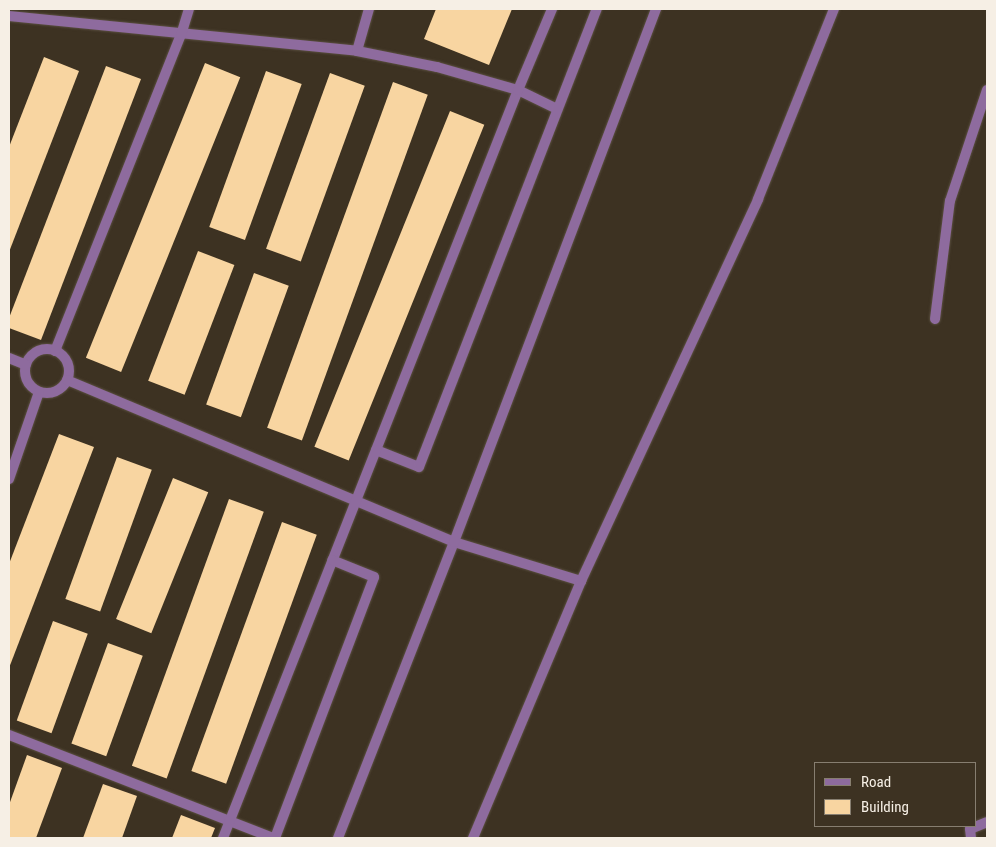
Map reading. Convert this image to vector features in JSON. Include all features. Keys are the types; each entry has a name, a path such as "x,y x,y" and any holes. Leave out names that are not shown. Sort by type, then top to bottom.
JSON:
{"street":[{"path":"55,351 181,35 189,9"},
{"path":"357,52 369,9"},
{"path":"223,838 518,90 552,9"},
{"path":"376,450 419,467 596,9"},
{"path":"338,838 454,542 656,9"},
{"path":"473,838 581,581 758,199 834,9"},
{"path":"9,16 357,52 437,66 518,90 557,109"},
{"path":"935,319 950,201 987,90"},
{"path":"44,350 55,351 64,357 68,363 67,380 60,390 53,393 39,392 28,382 26,365 37,352 44,350"},
{"path":"9,358 26,365"},
{"path":"67,380 454,542 581,581"},
{"path":"9,479 39,392"},
{"path":"9,735 274,838 374,577 332,560"},
{"path":"971,838 970,829 975,827"}],"building":[{"path":"436,9 512,9 489,65 424,39"},
{"path":"44,57 79,71 9,252 9,147"},
{"path":"205,63 240,77 121,372 86,358"},
{"path":"106,66 141,79 41,340 9,328 9,318"},
{"path":"266,71 302,84 245,240 209,227"},
{"path":"330,73 365,86 301,261 266,249"},
{"path":"393,82 428,95 302,440 267,428"},
{"path":"450,111 484,125 349,461 314,447"},
{"path":"198,251 234,265 185,395 148,381"},
{"path":"254,273 289,286 241,417 206,405"},
{"path":"59,434 94,447 9,668 9,564"},
{"path":"117,457 152,470 100,612 65,599"},
{"path":"173,478 208,492 151,633 116,619"},
{"path":"229,499 264,512 167,779 132,766"},
{"path":"282,522 317,535 226,784 191,771"},
{"path":"53,621 88,634 52,733 17,721"},
{"path":"108,643 143,656 106,756 71,744"},
{"path":"27,755 62,768 36,838 9,838 9,805"},
{"path":"103,784 137,796 122,838 83,838"},
{"path":"181,815 215,828 211,838 172,838"}]}
